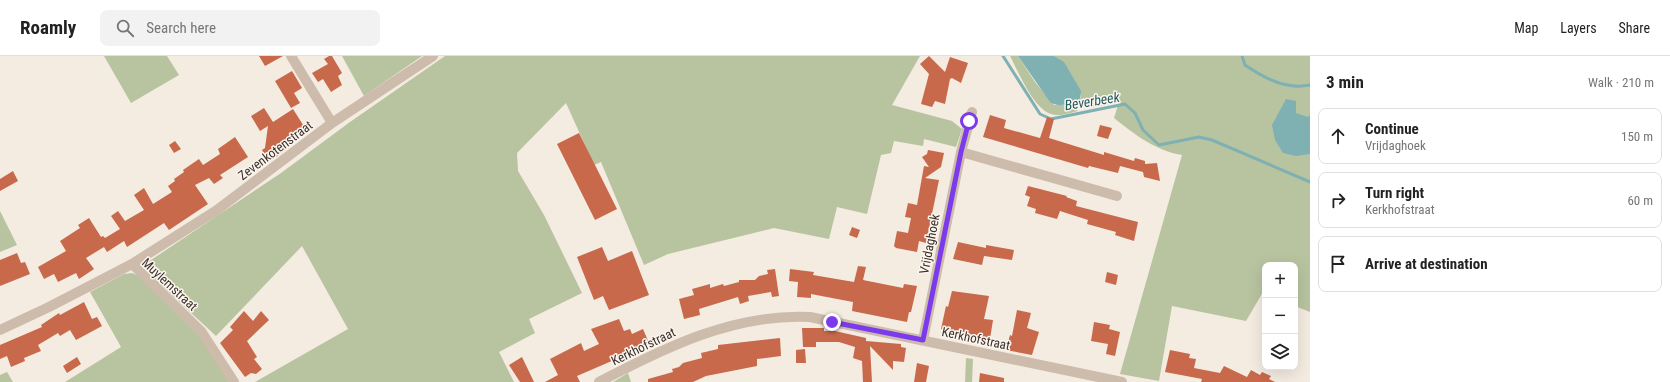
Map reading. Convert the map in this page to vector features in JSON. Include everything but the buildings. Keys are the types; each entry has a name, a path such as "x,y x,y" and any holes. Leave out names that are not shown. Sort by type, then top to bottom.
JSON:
{"street":[{"path":"291,56 332,123"},
{"name":"Zevenkotenstraat","path":"132,264 217,210 332,123 433,56"},
{"name":"Vrijdaghoek","path":"923,340 961,152 972,112"},
{"path":"961,152 1117,196"},
{"name":"Muylemstraat","path":"0,330 49,307 132,264 201,331 234,382"},
{"name":"Kerkhofstraat","path":"599,382 656,352 684,340 759,319 787,316 810,317 1122,382"}],"green space":[{"path":"104,56 167,56 179,75 131,103"},
{"path":"342,56 422,56 364,96"},
{"path":"445,56 920,56 892,105 952,121 962,129 956,147 924,139 923,146 894,141 891,153 881,155 867,214 837,207 829,239 774,228 668,254 644,265 601,162 594,165 566,103 517,153 518,171 544,215 582,293 529,319 535,333 499,352 514,382 255,382 348,329 302,246 216,336 149,274 145,264 281,173 350,122"},
{"path":"1010,56 1018,56 1035,82 1054,105 1071,104 1078,111 1057,115 1051,114 1044,110 1032,97"},
{"path":"1054,56 1310,56 1310,312 1298,307 1298,262 1262,262 1262,294 1246,321 1172,306 1159,381 1120,374 1182,155 1154,146 1137,136 1114,118 1119,102 1088,108 1080,100 1081,96"},
{"path":"0,211 17,245 0,252"},
{"path":"132,273 139,276 200,336 230,382 65,382 121,347 90,292 124,274"},
{"path":"966,358 973,359 972,382 965,382"},
{"path":"7,372 13,382 0,382 0,375"},
{"path":"628,373 631,382 613,382"}],"water":[{"path":"1018,56 1054,56 1064,62 1081,91 1080,100 1061,105 1050,102"},
{"path":"1286,99 1296,101 1296,113 1308,117 1310,115 1310,154 1296,156 1283,153 1275,140 1272,125"}],"waterway":[{"name":"Beverbeek","path":"1003,56 1040,114 1051,119 1125,104 1135,113 1143,130 1159,145 1199,137 1212,140 1310,182"},
{"path":"1242,56 1245,65 1276,82 1292,86 1310,85"}],"route":[{"path":"832,322 923,340 961,152 969,121"}]}
